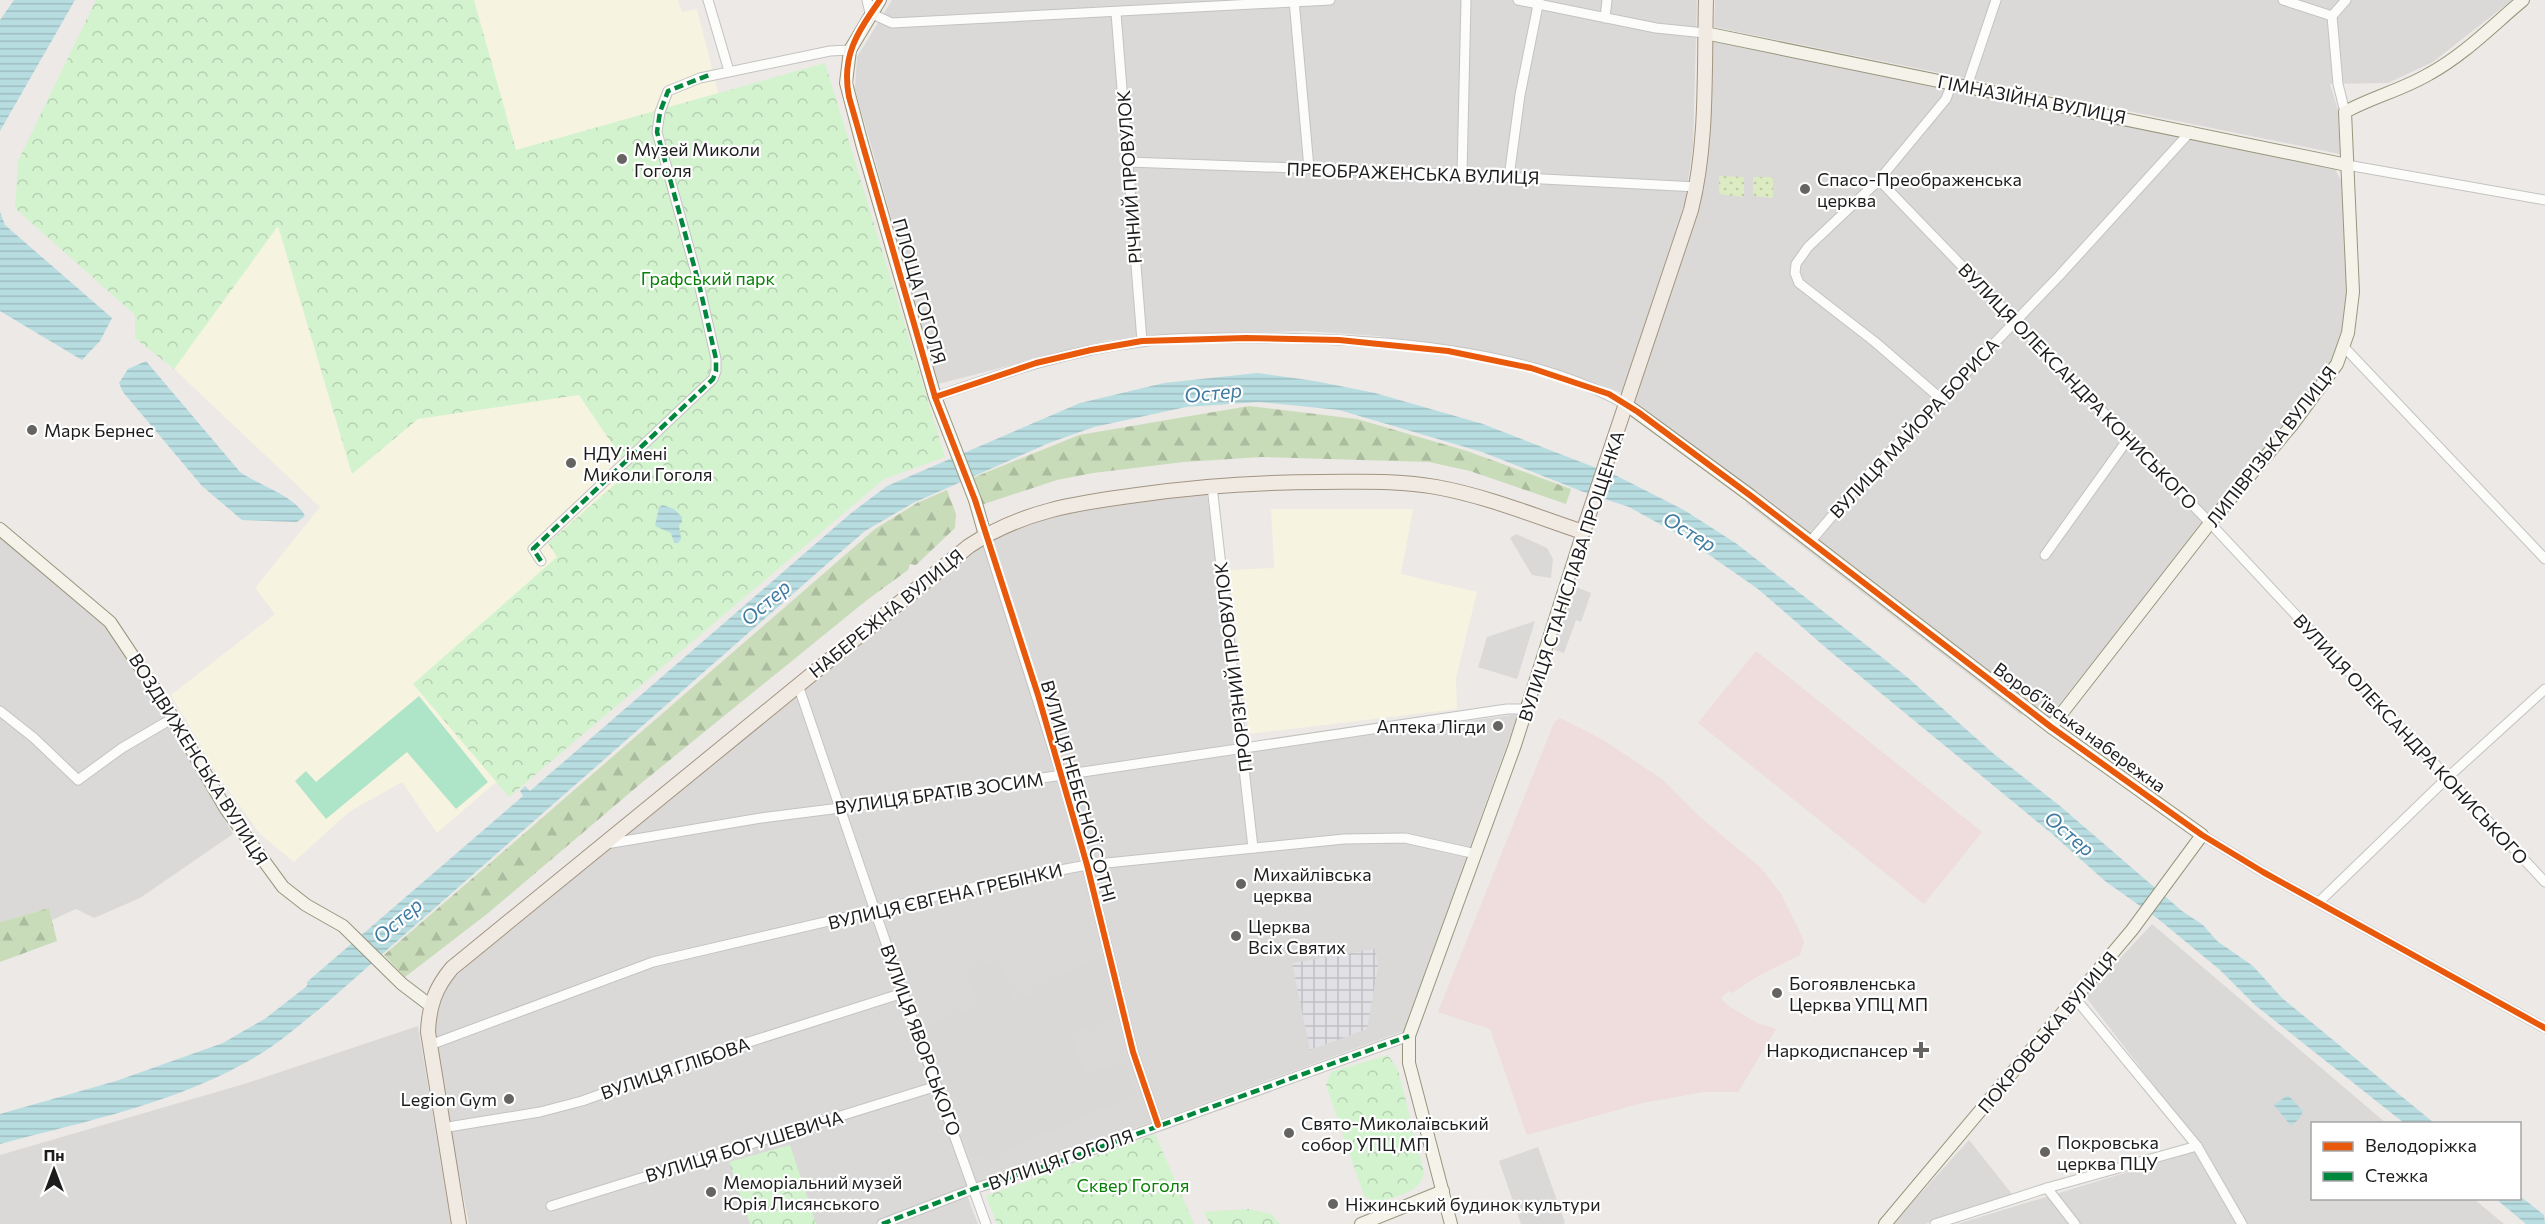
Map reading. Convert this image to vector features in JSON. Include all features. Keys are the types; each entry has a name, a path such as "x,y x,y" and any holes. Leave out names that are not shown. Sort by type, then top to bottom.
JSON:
{"main road":[{"name":"ВУЛИЦЯ СТАНІСЛАВА ПРОЩЕНКА","path":"1583,532 1627,405 1697,187 1702,129 1706,0"},
{"name":"НАБЕРЕЖНА ВУЛИЦЯ","path":"459,1224 429,1039 431,1005 437,988 452,968 798,685 986,535 1026,517 1062,507 1212,486 1274,482 1413,484 1464,494 1583,532"}],"street":[{"path":"708,0 729,71"},
{"path":"867,0 870,13"},
{"path":"541,561 533,549 713,379 716,371 716,359 699,284 657,132 660,112 668,91 709,75 830,51 850,50 870,13 880,0"},
{"path":"1164,10 1166,0"},
{"path":"870,13 892,23 1330,0"},
{"path":"1462,174 1466,0"},
{"name":"ГІМНАЗІЙНА ВУЛИЦЯ","path":"1518,0 1539,2 1656,28 1705,33 2191,131 2347,165 2545,200"},
{"path":"1605,18 1607,0"},
{"path":"1967,86 1996,0"},
{"path":"2283,0 2332,16"},
{"path":"2346,0 2332,16 2338,84 2345,112 2369,98 2409,85 2430,74 2453,59 2523,0"},
{"path":"1294,1 1309,168"},
{"path":"1509,177 1520,95 1539,2"},
{"name":"РІЧНИЙ ПРОВУЛОК","path":"1116,13 1142,341"},
{"name":"ПЛОЩА ГОГОЛЯ","path":"850,50 846,82 849,97 935,397 950,432 986,535"},
{"path":"1940,398 1875,342 1799,283 1795,273 1796,264 1808,247 1879,180 1946,99 1952,83"},
{"name":"ЛИПІВРІЗЬКА ВУЛИЦЯ","path":"2051,727 2210,523 2298,417 2337,364 2344,347 2353,292 2345,112"},
{"name":"ВУЛИЦЯ МАЙОРА БОРИСА","path":"1810,542 1860,483 2016,320 2191,131"},
{"name":"ПРЕОБРАЖЕНСЬКА ВУЛИЦЯ","path":"1128,162 1462,174 1697,187"},
{"name":"ВУЛИЦЯ ОЛЕКСАНДРА КОНИСЬКОГО","path":"1879,180 2210,523 2545,882"},
{"path":"935,397 1036,363 1142,341 1307,338 1448,351 1531,368 1609,394 1627,405"},
{"path":"2344,347 2545,558"},
{"name":"Воробʼївська набережна","path":"1627,405 2051,727 2202,835 2263,872 2545,1028"},
{"path":"2045,555 2128,439"},
{"name":"ПРОРІЗНИЙ ПРОВУЛОК","path":"1212,486 1253,848"},
{"name":"ВОЗДВИЖЕНСЬКА ВУЛИЦЯ","path":"0,529 110,622 173,718 226,809 283,887 343,926 402,984 431,1005"},
{"name":"ВУЛИЦЯ СТАНІСЛАВА ПРОЩЕНКА","path":"1451,1224 1409,1063 1410,1036 1527,709 1583,532"},
{"name":"ВУЛИЦЯ НЕБЕСНОЇ СОТНІ","path":"986,535 1061,774 1087,865 1133,1052 1158,1125"},
{"name":"ВУЛИЦЯ ЯВОРСЬКОГО","path":"798,685 903,993 986,1224"},
{"path":"2319,902 2446,778 2545,689"},
{"name":"ВУЛИЦЯ БРАТІВ ЗОСИМ","path":"601,845 761,818 1506,709 1527,709"},
{"path":"0,711 34,738 78,780 122,748 173,718"},
{"name":"ПОКРОВСЬКА ВУЛИЦЯ","path":"1885,1224 2132,930 2202,835"},
{"name":"ВУЛИЦЯ ЄВГЕНА ГРЕБІНКИ","path":"429,1039 653,962 992,883 1087,865 1344,838 1405,838 1476,854"},
{"name":"ВУЛИЦЯ ГЛІБОВА","path":"442,1128 540,1112 582,1101 727,1049 903,993"},
{"path":"2075,998 2197,1146 2242,1224"},
{"name":"ВУЛИЦЯ ГОГОЛЯ","path":"882,1224 973,1189 1070,1158 1410,1036"},
{"name":"ВУЛИЦЯ БОГУШЕВИЧА","path":"551,1206 937,1086"},
{"path":"1935,1224 2047,1188 2197,1146"},
{"path":"2047,1188 2075,1224"},
{"path":"1361,1224 1443,1191"},
{"path":"1968,1214 1974,1224"}],"shaded area":[{"name":"НДУ імені Миколи Гоголя","path":"433,0 678,0 682,12 697,9 718,92 767,261 501,778 437,833 402,782 349,812 294,862 260,834 219,777 171,695 275,614 255,588 320,507 134,331 180,185"},
{"path":"892,0 1697,0 1693,147 1685,202 1622,393 1509,356 1377,336 1305,331 1109,340 938,384 855,89 857,57"},
{"path":"1715,0 2512,0 2433,62 2388,83 2330,84 2338,110 2340,154 1714,27"},
{"path":"1713,41 2334,167 2343,184 2348,295 2343,336 2329,367 2049,717 1633,400 1710,124"},
{"path":"1723,56 1733,57 1732,97 1722,97"},
{"path":"1709,193 1724,205 1774,217 1780,225 1768,257 1759,272 1696,248"},
{"path":"1207,492 1239,753 1518,714 1404,1031 965,1190 978,1224 469,1224 435,1054 436,1016 446,986 472,961 967,553 1019,524 1078,506"},
{"path":"1751,496 2027,708 2021,715 1746,503"},
{"path":"1271,509 1413,509 1401,574 1477,592 1456,678 1457,709 1249,734 1229,570 1274,568"},
{"path":"1516,534 1547,548 1553,559 1551,578 1532,575 1510,538"},
{"path":"0,537 106,624 146,686 233,834 140,898 94,918 76,909 52,920 49,908 0,922"},
{"path":"1576,587 1591,593 1581,622 1576,620 1564,653 1553,649"},
{"path":"1535,621 1517,679 1478,667 1487,637"},
{"path":"1756,651 1982,832 1924,904 1698,723"},
{"path":"1560,718 1603,740 1663,780 1701,818 1761,868 1781,894 1804,941 1800,955 1758,976 1732,993 1728,991 1721,998 1730,1007 1757,1023 1776,1029 1738,1092 1703,1092 1642,1103 1527,1135 1490,1029 1438,1012 1554,723"},
{"path":"2152,924 2385,1122 2311,1122 2311,1200 2475,1200 2504,1224 1957,1224 2203,1149 2085,996"},
{"path":"1375,949 1378,967 1367,1029 1310,1050 1292,963"},
{"path":"1102,956 1119,1017 1070,1033 1087,1074 1124,1061 1137,1094 989,1157 987,1152 972,1157 924,1028 979,1004 966,972 998,959 1015,1001"},
{"path":"469,972 493,1013 444,1030 445,1006 450,993"},
{"path":"418,1026 451,1224 0,1224 0,1155 244,1084"},
{"path":"1969,1140 2012,1194 1925,1224 1893,1224"},
{"path":"1538,1147 1565,1223 1563,1224 1521,1224 1499,1161"}],"green space":[{"name":"Графський парк","path":"96,0 474,0 516,150 825,63 945,457 884,479 509,797 413,684 557,557 548,543 628,473 621,457 579,395 418,419 352,474 278,226 174,369 135,338 135,315 15,208 18,161"},
{"path":"1719,176 1744,177 1744,197 1719,194"},
{"path":"1753,177 1773,177 1773,198 1753,196"},
{"path":"1249,406 1357,419 1467,451 1571,489 1566,504 1470,471 1429,462 1262,457 1184,462 1093,473 1057,480 978,506 970,479 1079,435"},
{"path":"947,490 956,514 955,528 916,565 910,564 908,570 867,600 639,785 487,914 405,977 384,955 875,529 917,503"},
{"path":"419,696 488,782 456,809 407,752 326,819 295,781 306,771 316,782"},
{"path":"49,908 57,941 0,962 0,922"},
{"path":"1388,1055 1398,1070 1424,1172 1418,1185 1406,1193 1376,1203 1364,1196 1326,1085 1331,1072"},
{"name":"Сквер Гоголя","path":"1155,1134 1194,1224 997,1224 986,1196"},
{"path":"790,1145 816,1224 750,1224 729,1162"},
{"path":"1249,1209 1271,1214 1280,1224 1210,1224 1204,1212"}],"water":[{"path":"14,0 75,0 0,131 0,20"},
{"path":"0,212 5,225 112,318 100,341 82,360 0,311"},
{"path":"146,361 240,472 285,497 305,516 297,522 242,520 202,486 123,392 119,383 128,369"},
{"name":"Остер","path":"1257,373 1315,381 1375,393 1483,424 1617,476 1684,510 1737,544 1907,677 1994,754 2060,806 2182,911 2203,925 2217,941 2253,966 2282,998 2433,1122 2403,1122 2255,1005 2220,970 2157,918 2105,881 2051,833 1832,653 1758,589 1685,538 1629,507 1581,491 1482,452 1339,410 1259,402 1186,407 1094,427 1049,443 913,503 865,531 322,1007 270,1048 222,1075 161,1100 0,1144 0,1114 116,1081 223,1043 266,1018 307,986 307,982 523,796 520,791 525,786 530,791 850,514 887,486 1080,403 1164,383"},
{"path":"663,505 674,509 682,517 679,525 681,539 678,543 674,543 671,533 655,526 659,507"},
{"path":"2288,1095 2303,1111 2300,1118 2291,1126 2274,1105"},
{"path":"2521,1197 2544,1215 2545,1224 2526,1224 2497,1200 2521,1200"}],"marked path":[{"path":"541,561 533,549 713,379 716,371 716,359 699,284 657,132 660,112 668,91 709,75"},
{"path":"882,1224 973,1189 1070,1158 1409,1036"}],"cycle path":[{"path":"880,0 858,34 849,57 847,69 849,97 935,397 975,500 1038,695 1087,865 1133,1052 1158,1125"},
{"path":"935,397 1036,363 1091,350 1142,341 1246,338 1339,340 1448,351 1531,368 1609,394 1638,412 1751,496 2051,727 2202,835 2263,872 2545,1028"}],"place":[{"name":"Музей Миколи Гоголя","path":"622,159"},
{"name":"Спасо-Преображенська церква","path":"1805,189"},
{"name":"Марк Бернес","path":"32,430"},
{"name":"НДУ імені Миколи Гоголя","path":"571,463"},
{"name":"Аптека Лігди","path":"1498,726"},
{"name":"Михайлівська церква","path":"1241,884"},
{"name":"Церква Всіх Святих","path":"1236,936"},
{"name":"Богоявленська Церква УПЦ МП","path":"1777,993"},
{"name":"Наркодиспансер","path":"1921,1050"},
{"name":"Legion Gym","path":"509,1099"},
{"name":"Свято-Миколаївський собор УПЦ МП","path":"1289,1133"},
{"name":"Покровська церква ПЦУ","path":"2045,1152"},
{"name":"Меморіальний музей Юрія Лисянського","path":"711,1192"},
{"name":"Ніжинський будинок культури","path":"1333,1204"}]}
